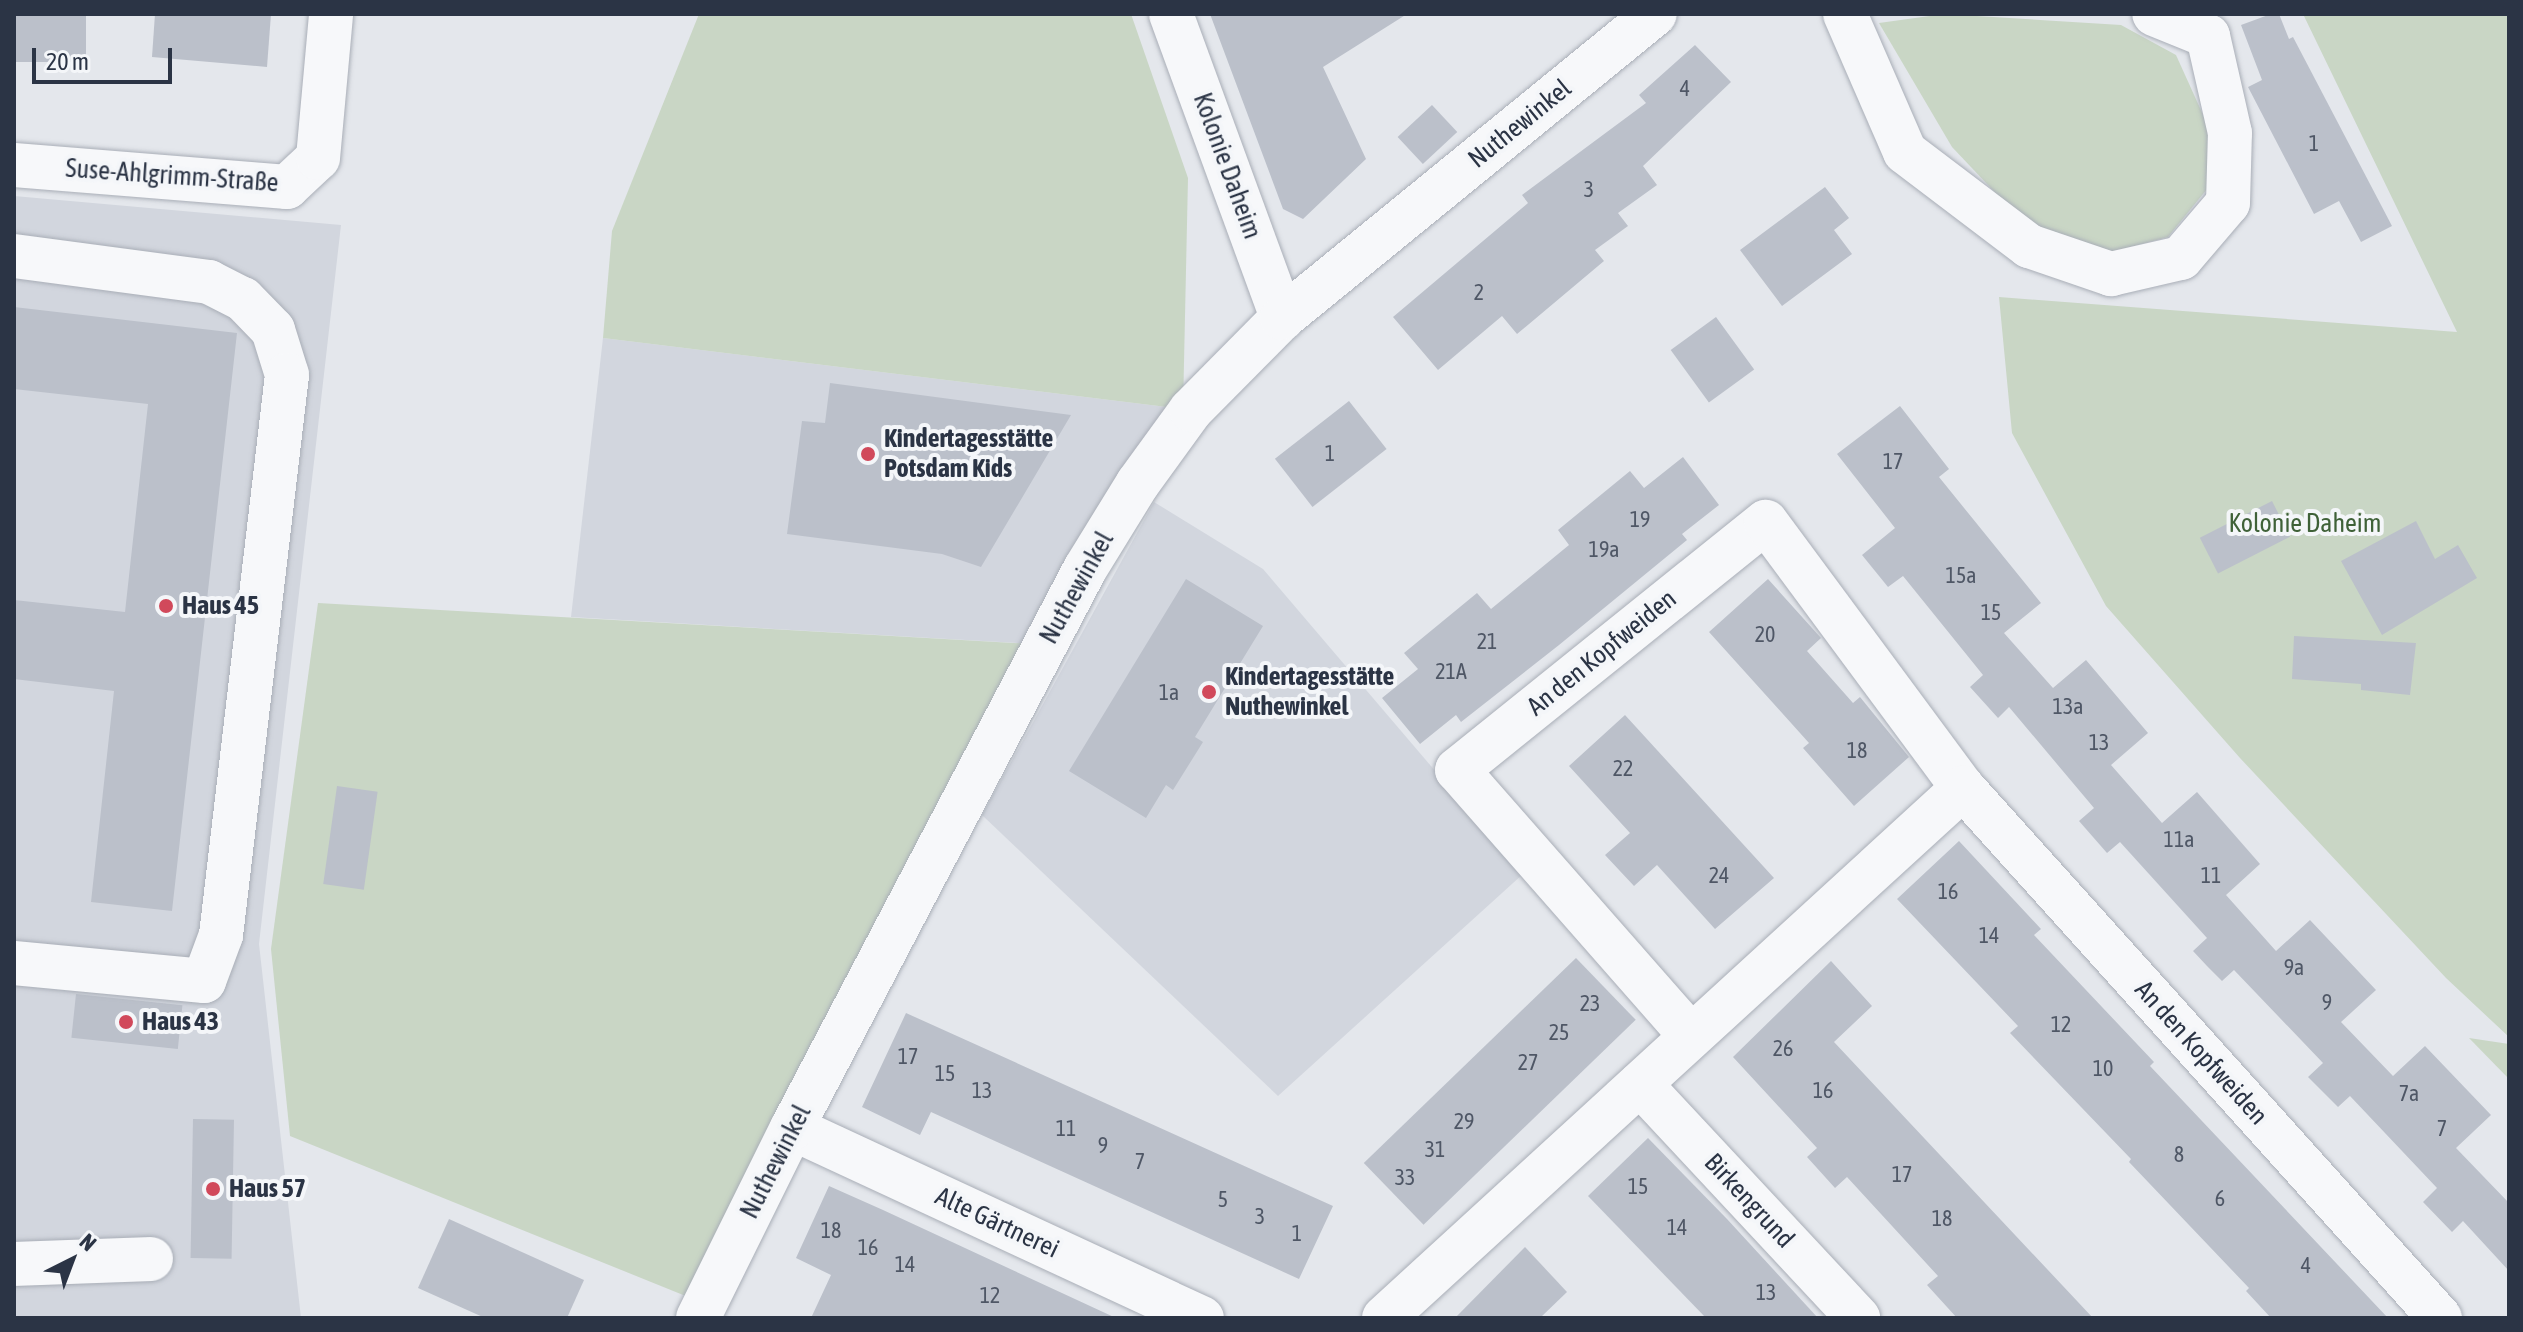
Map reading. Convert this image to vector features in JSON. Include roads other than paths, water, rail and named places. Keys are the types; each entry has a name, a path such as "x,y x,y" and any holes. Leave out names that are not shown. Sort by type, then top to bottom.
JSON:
{"street":[{"name":"Suse-Ahlgrimm-Straße","path":"14,165 287,187 318,158 331,14"},
{"name":"Kolonie Daheim","path":"1171,14 1282,318"},
{"name":"Nuthewinkel","path":"698,1318 792,1128 1085,569 1138,483 1191,410 1282,318 1655,14"},
{"path":"1845,14 1905,152 2029,246 2111,274 2181,258 2228,203 2230,133 2208,36 2154,14"},
{"path":"14,256 209,282 243,299 273,330 287,375 221,935 204,981 14,963"},
{"name":"An den Kopfweiden","path":"1691,1036 1457,770 1766,522 1963,788 2440,1318"},
{"path":"1384,1318 1963,788"},
{"name":"Birkengrund","path":"1640,1084 1858,1318"},
{"name":"Alte Gärtnerei","path":"792,1128 1202,1318"},
{"path":"14,1264 151,1259"}],"place":[{"name":"Kindertagesstätte Potsdam Kids","path":"868,454"},
{"name":"Haus 45","path":"166,606"},
{"name":"Kindertagesstätte Nuthewinkel","path":"1209,692"},
{"name":"Haus 43","path":"126,1022"},
{"name":"Haus 57","path":"213,1189"}]}
